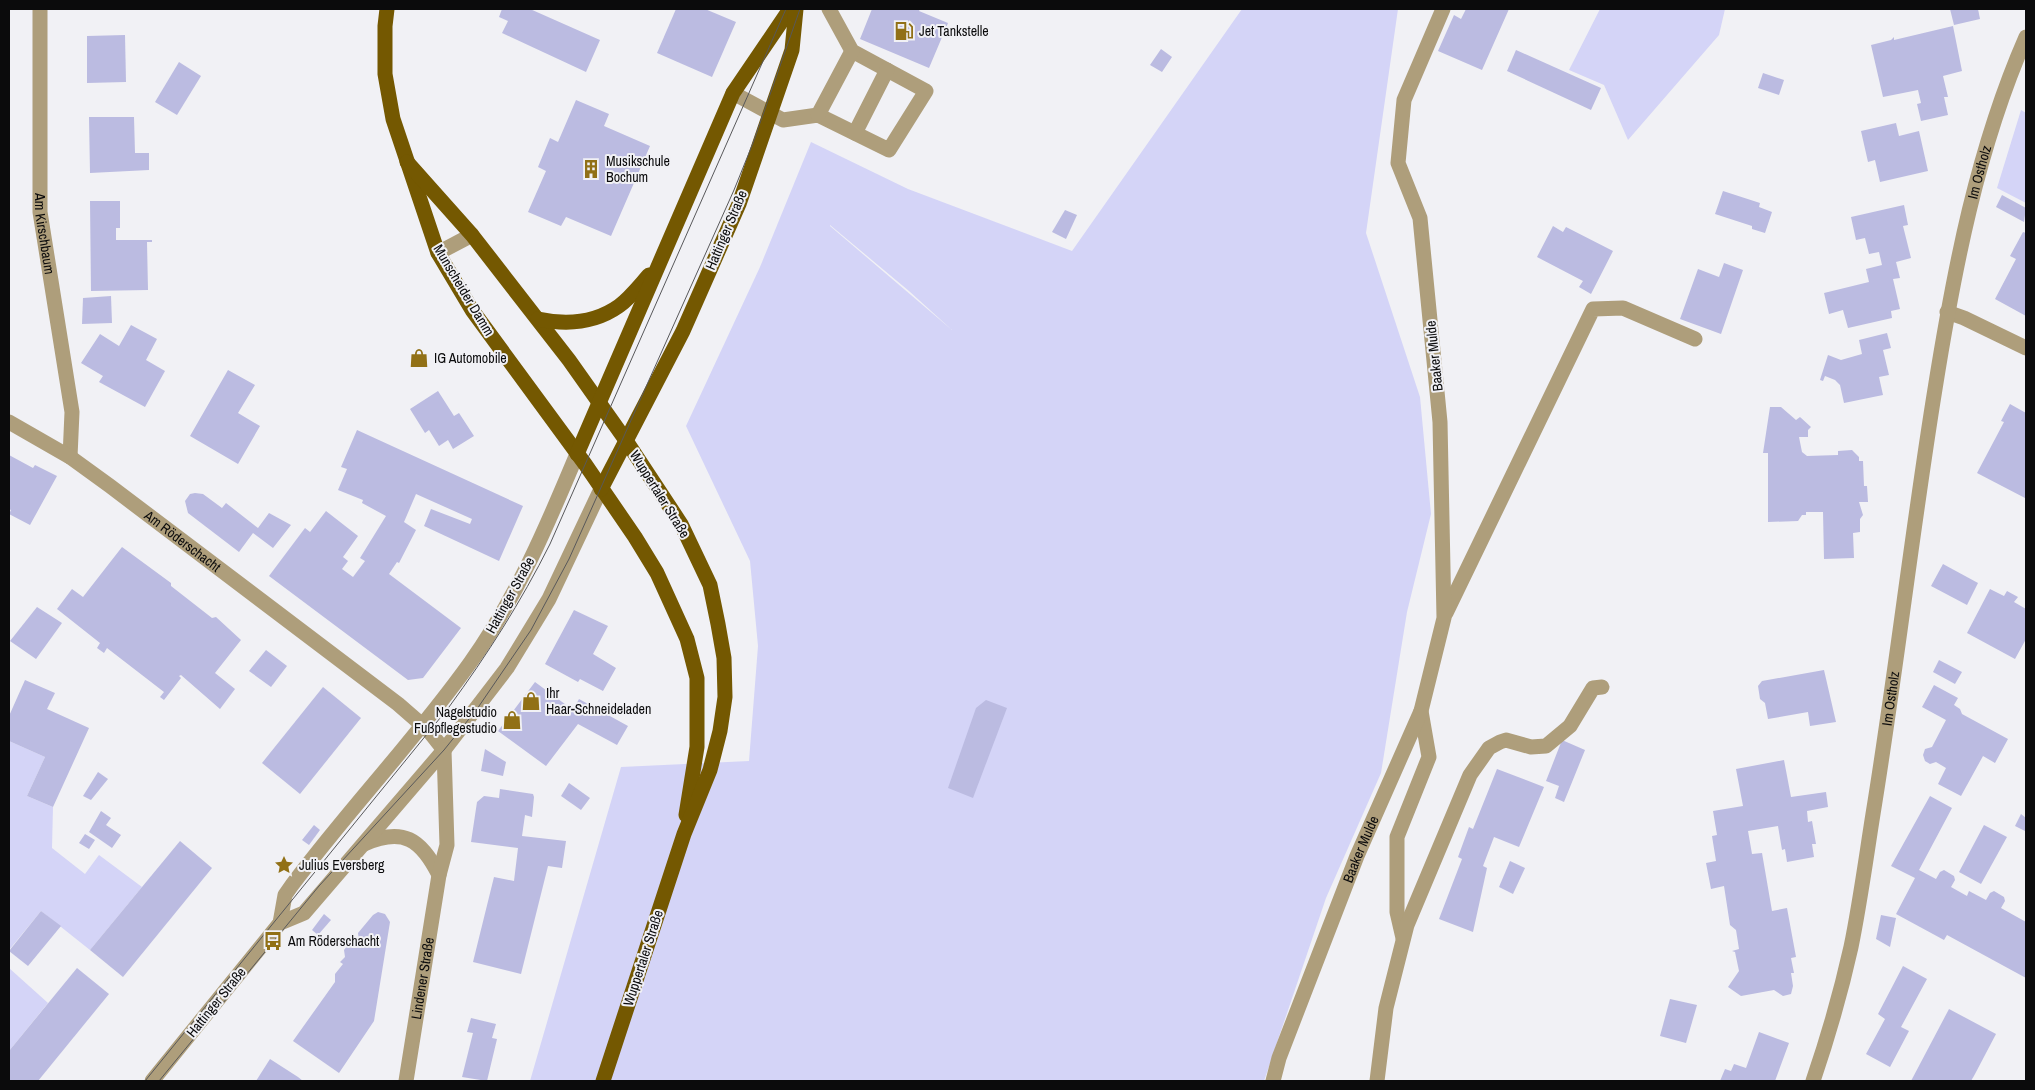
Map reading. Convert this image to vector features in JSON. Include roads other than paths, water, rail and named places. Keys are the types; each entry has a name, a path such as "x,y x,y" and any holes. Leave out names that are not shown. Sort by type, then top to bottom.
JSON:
{"main road":[{"name":"Munscheider Damm","path":"387,9 384,26 385,74 393,119 438,253 477,317 577,454"},
{"name":"Hattinger Straße","path":"577,454 733,93 790,9"},
{"name":"Hattinger Straße","path":"601,489 683,331 739,204 792,50 796,9"},
{"name":"Munscheider Damm","path":"408,162 472,236 538,319 598,403"},
{"name":"Hattinger Straße","path":"538,319 552,322 590,321 620,306 657,266"},
{"path":"598,403 627,442"},
{"name":"Wuppertaler Straße","path":"603,1081 684,834 710,770 720,731 725,697 724,658 710,585 681,524 627,442"},
{"path":"577,454 601,489"},
{"name":"Wuppertaler Straße","path":"601,489 635,537 657,574 687,639 697,678 697,747 691,770 684,834"}],"street":[{"name":"Am Kirschbaum","path":"40,9 40,212 72,412 70,457"},
{"path":"733,93 783,120 818,115 889,150 926,92 852,50 829,9"},
{"name":"Baaker Mulde","path":"1443,9 1404,100 1398,163 1420,218 1440,422 1444,618"},
{"name":"Im Ostholz","path":"1813,1081 1826,1042 1851,947 1886,736 1918,495 1947,312 1967,217 1991,131 2011,72 2026,37"},
{"path":"818,115 852,50"},
{"path":"855,133 887,70"},
{"path":"438,253 472,236"},
{"name":"Baaker Mulde","path":"1273,1081 1279,1058 1357,856 1421,711 1444,618 1592,309 1623,308 1694,339"},
{"path":"1947,312 1964,318 2026,348"},
{"name":"Am Röderschacht","path":"9,422 70,457 374,686 422,725"},
{"name":"Hattinger Straße","path":"280,923 285,895 288,890 471,662 510,600 542,537 577,454"},
{"name":"Hattinger Straße","path":"152,1081 280,923 304,913 478,709 531,630 564,569 601,489"},
{"path":"1377,1081 1386,1008 1393,974 1404,942 1407,925 1470,775 1489,748 1506,740 1531,747 1546,746 1570,726 1593,688 1602,687"},
{"path":"1404,942 1397,912 1397,836 1429,757 1421,711"},
{"path":"422,725 444,750"},
{"name":"Lindener Straße","path":"406,1081 439,875 447,845 444,750"},
{"path":"362,845 381,837 403,836 418,845 429,855 439,875"}],"tram line":[{"path":"145,1081 449,707 477,668 515,607 550,544 786,9"},
{"path":"159,1081 319,886 444,750 477,709 531,630 569,559 734,190 753,143 800,9"}],"place":[{"name":"Jet Tankstelle","path":"904,31"},
{"name":"Musikschule Bochum","path":"591,169"},
{"name":"IG Automobile","path":"419,358"},
{"name":"Ihr Haar-Schneideladen","path":"531,701"},
{"name":"Nagelstudio Fußpflegestudio","path":"512,720"},
{"name":"Julius Eversberg","path":"284,865"},
{"name":"Am Röderschacht","path":"273,941"}]}
